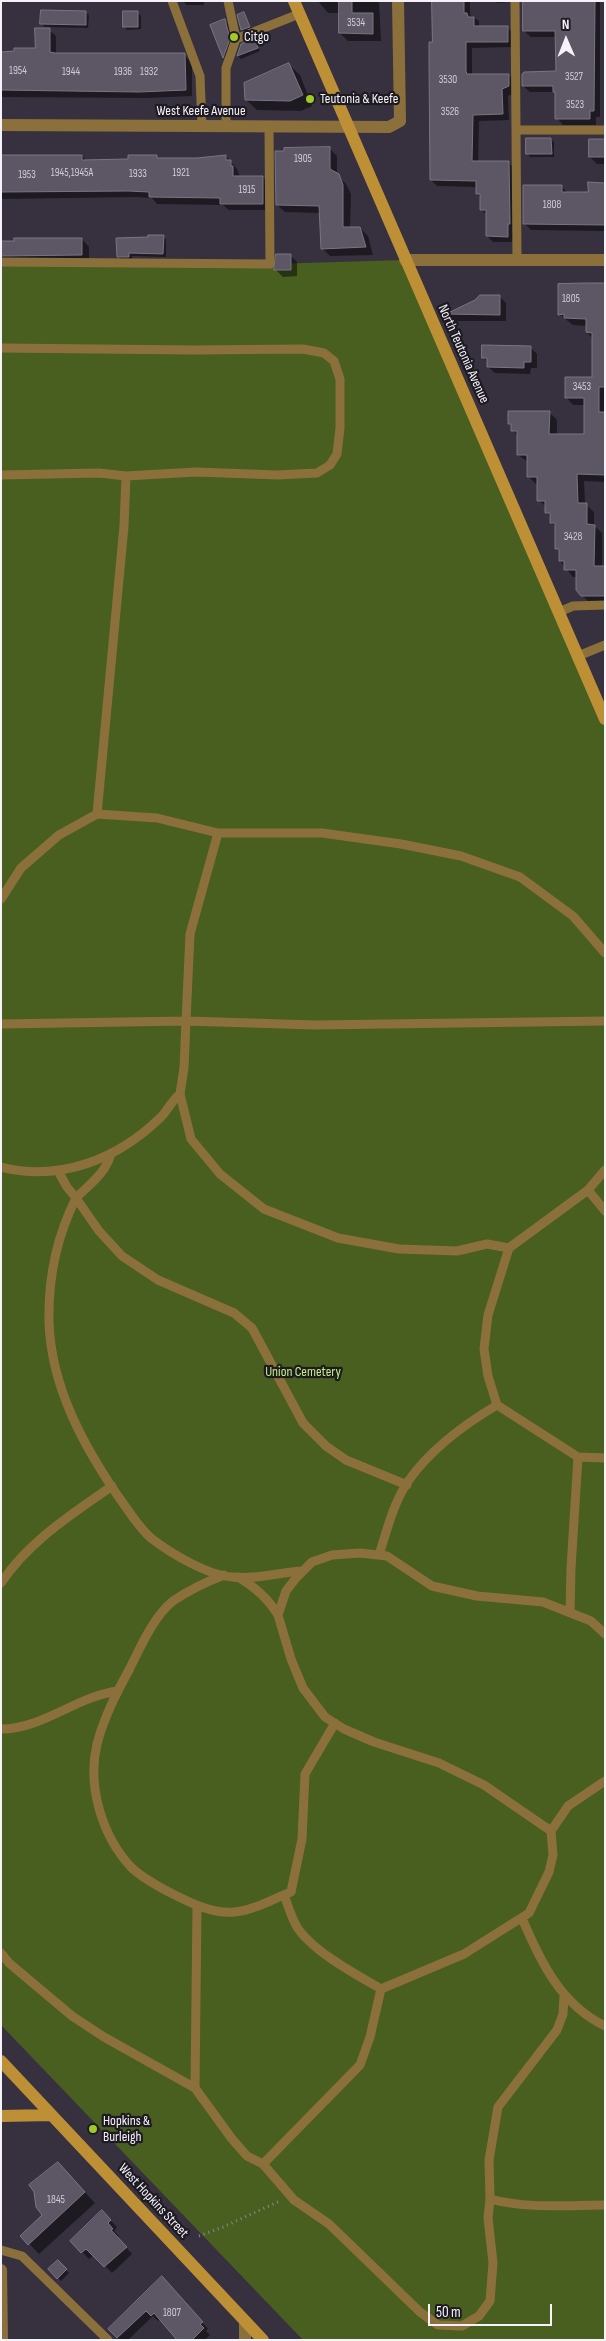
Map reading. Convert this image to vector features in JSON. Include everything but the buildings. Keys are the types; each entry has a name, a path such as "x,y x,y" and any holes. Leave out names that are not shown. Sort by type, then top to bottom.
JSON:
{"main road":[{"name":"North Teutonia Avenue","path":"294,1 605,719"},
{"name":"West Hopkins Street","path":"1,2062 263,2340"},
{"path":"1,2116 51,2115"}],"street":[{"name":"West Keefe Avenue","path":"1,125 389,127 400,121 398,1"},
{"path":"405,260 605,260"},
{"path":"1,2270 2,2340"},
{"path":"244,2340 245,2321"}],"lane":[{"path":"172,1 200,76 202,126"},
{"path":"226,126 226,68 236,39 228,1"},
{"path":"515,1 517,260"},
{"path":"236,39 300,14"},
{"path":"1,262 270,264 269,126"},
{"path":"516,130 605,130"},
{"path":"1,348 303,349 324,353 334,361 340,379 338,454 330,465 317,473 278,475 196,472 126,476 99,473 1,475"},
{"path":"97,814 124,526 126,476"},
{"path":"559,612 573,606 605,605"},
{"path":"578,656 605,645"},
{"path":"1,899 21,868 58,835 97,814 157,818 218,833 322,833 401,844 462,856 520,877 573,916 605,953"},
{"path":"218,833 190,934 184,1068 180,1094 191,1139 220,1174 264,1209 338,1238 399,1249 457,1251 487,1244 508,1248"},
{"path":"1,1024 186,1021 314,1024 605,1022"},
{"path":"1,1167 19,1172 64,1171 110,1153 133,1142 162,1116 174,1098 180,1094"},
{"path":"110,1153 108,1163 76,1198 63,1224 51,1272 49,1323 56,1374 65,1402 101,1471 149,1537 204,1569 224,1575 238,1577 303,1571"},
{"path":"605,1170 588,1190 508,1248 488,1315 484,1349 488,1376 497,1405 578,1457 605,1458"},
{"path":"58,1171 67,1187 99,1231 122,1256 158,1280 234,1313 252,1328 303,1423 326,1446 346,1460 406,1485"},
{"path":"588,1190 605,1211"},
{"path":"379,1555 395,1508 406,1485 434,1452 471,1420 497,1405"},
{"path":"570,1613 571,1560 578,1457"},
{"path":"1,1583 9,1571 40,1538 112,1486"},
{"path":"278,1615 286,1592 312,1562 332,1555 360,1553 379,1555 394,1560 432,1586 477,1596 543,1602 591,1621 605,1634"},
{"path":"224,1575 198,1586 172,1602 154,1624 118,1691 97,1745 94,1775 101,1815 116,1848 132,1868 151,1883 197,1907 233,1912 291,1892 302,1838 305,1774 335,1723"},
{"path":"238,1577 253,1586 270,1601 278,1615 291,1659 303,1688 325,1718 374,1742 439,1763 484,1785 551,1831"},
{"path":"1,1729 18,1729 102,1693 118,1691"},
{"path":"381,1989 464,1954 529,1914 549,1872 553,1855 551,1831 568,1806 605,1781"},
{"path":"284,1895 298,1928 318,1949 346,1970 381,1989"},
{"path":"195,2088 197,1907"},
{"path":"522,1918 536,1951 564,1996 586,2017 605,2026"},
{"path":"1,1953 10,1963 72,2016 104,2037 195,2088 232,2139 247,2156 263,2164 294,2200 329,2224 420,2312 438,2325 462,2326 479,2316 490,2301 493,2263 488,2218 490,2199 489,2160 498,2107 557,2030 563,2014 564,1996"},
{"path":"263,2164 360,2065 370,2037 381,1989"},
{"path":"490,2199 507,2203 538,2205 605,2206"},
{"path":"1,2250 22,2256 108,2340"}],"path":[{"path":"198,2236 278,2204"}],"green space":[{"name":"Union Cemetery","path":"405,260 605,719 605,2340 303,2340 1,2025 1,262 270,264"}],"place":[{"name":"Citgo","path":"234,37"},
{"name":"Teutonia & Keefe","path":"310,99"},
{"name":"Hopkins & Burleigh","path":"93,2129"}]}
